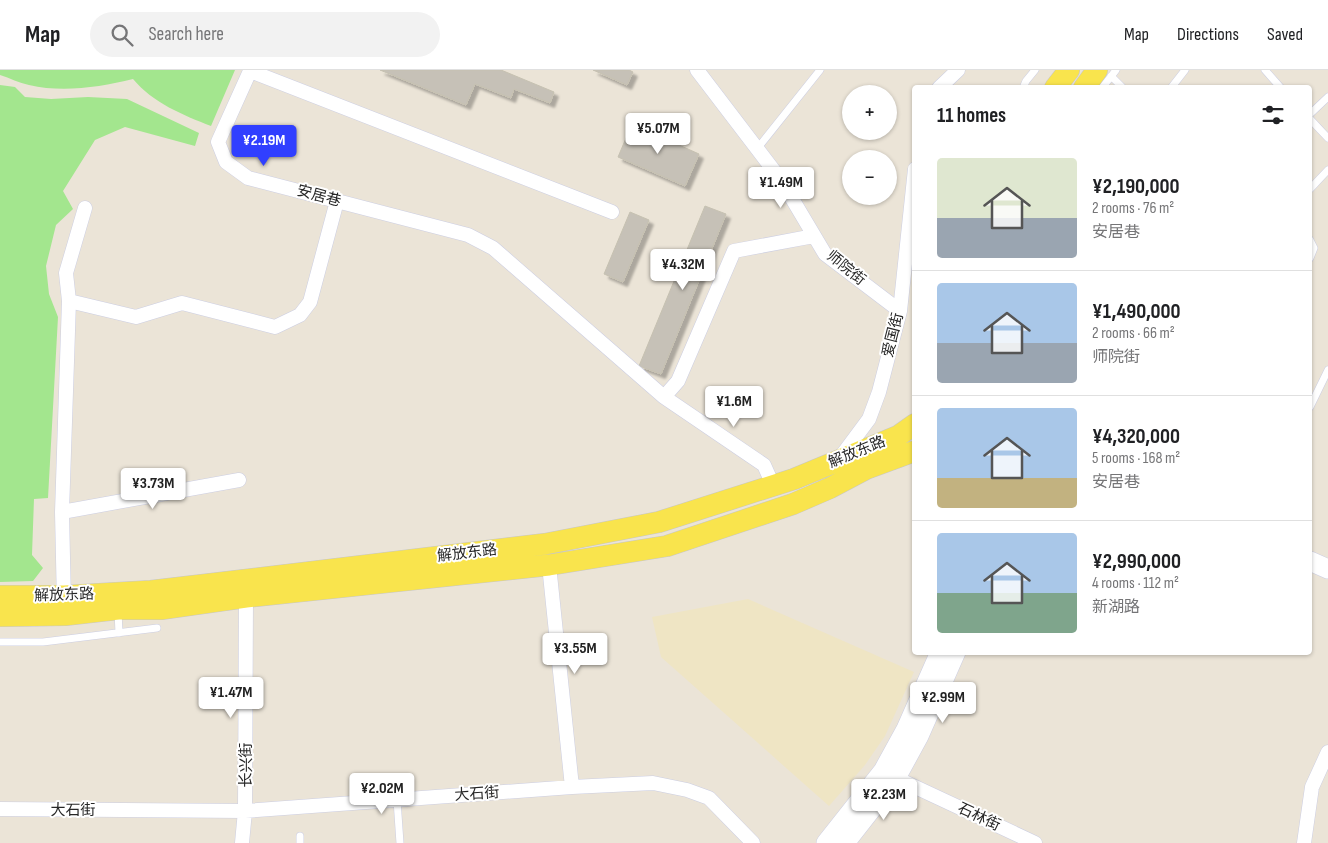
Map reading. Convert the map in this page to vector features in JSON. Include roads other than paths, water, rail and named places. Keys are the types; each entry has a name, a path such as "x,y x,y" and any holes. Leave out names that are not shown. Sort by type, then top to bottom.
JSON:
{"main road":[{"path":"1057,85 1069,70"},
{"path":"1088,85 1108,72"},
{"name":"解放东路","path":"0,616 151,591 545,544 659,522 794,478 898,436 912,426"},
{"name":"解放东路","path":"0,596 64,605 118,609 161,609 246,597 549,565 667,546 793,504 830,488 866,468 912,453"},
{"path":"1312,562 1328,569"},
{"path":"826,843 889,775 906,729 939,655"},
{"path":"845,843 889,775 919,736 955,655"}],"street":[{"name":"师院街","path":"697,70 781,180 825,254 900,311"},
{"path":"942,85 958,70"},
{"name":"安居巷","path":"612,212 250,71 218,142 226,162 248,178 468,235 492,248 664,397 764,465 773,485"},
{"name":"爱国街","path":"839,459 869,419 878,392 900,311 912,197"},
{"path":"69,301 136,317 182,303 275,327 300,315 310,302 337,201"},
{"path":"64,605 62,512 69,301 66,273 85,208"},
{"path":"664,397 678,381 734,251 814,236"},
{"path":"62,512 239,480"},
{"path":"549,565 572,787"},
{"name":"长兴街","path":"242,843 246,811 246,597"},
{"path":"1304,843 1312,787 1328,752"},
{"name":"石林街","path":"889,775 1035,843"},
{"name":"大石街","path":"0,809 246,811 572,787 653,783 687,790 709,798 753,843"}],"lane":[{"path":"757,149 820,70"},
{"path":"1024,85 1035,70"},
{"path":"1173,85 1185,70"},
{"path":"1265,70 1278,85"},
{"path":"1103,85 1108,72 1120,85"},
{"path":"1312,112 1328,97"},
{"path":"1312,121 1328,138"},
{"path":"1312,187 1328,170"},
{"path":"1312,396 1328,370"},
{"path":"118,609 119,633"},
{"path":"0,642 43,642 157,628"},
{"path":"397,800 400,843"}]}
